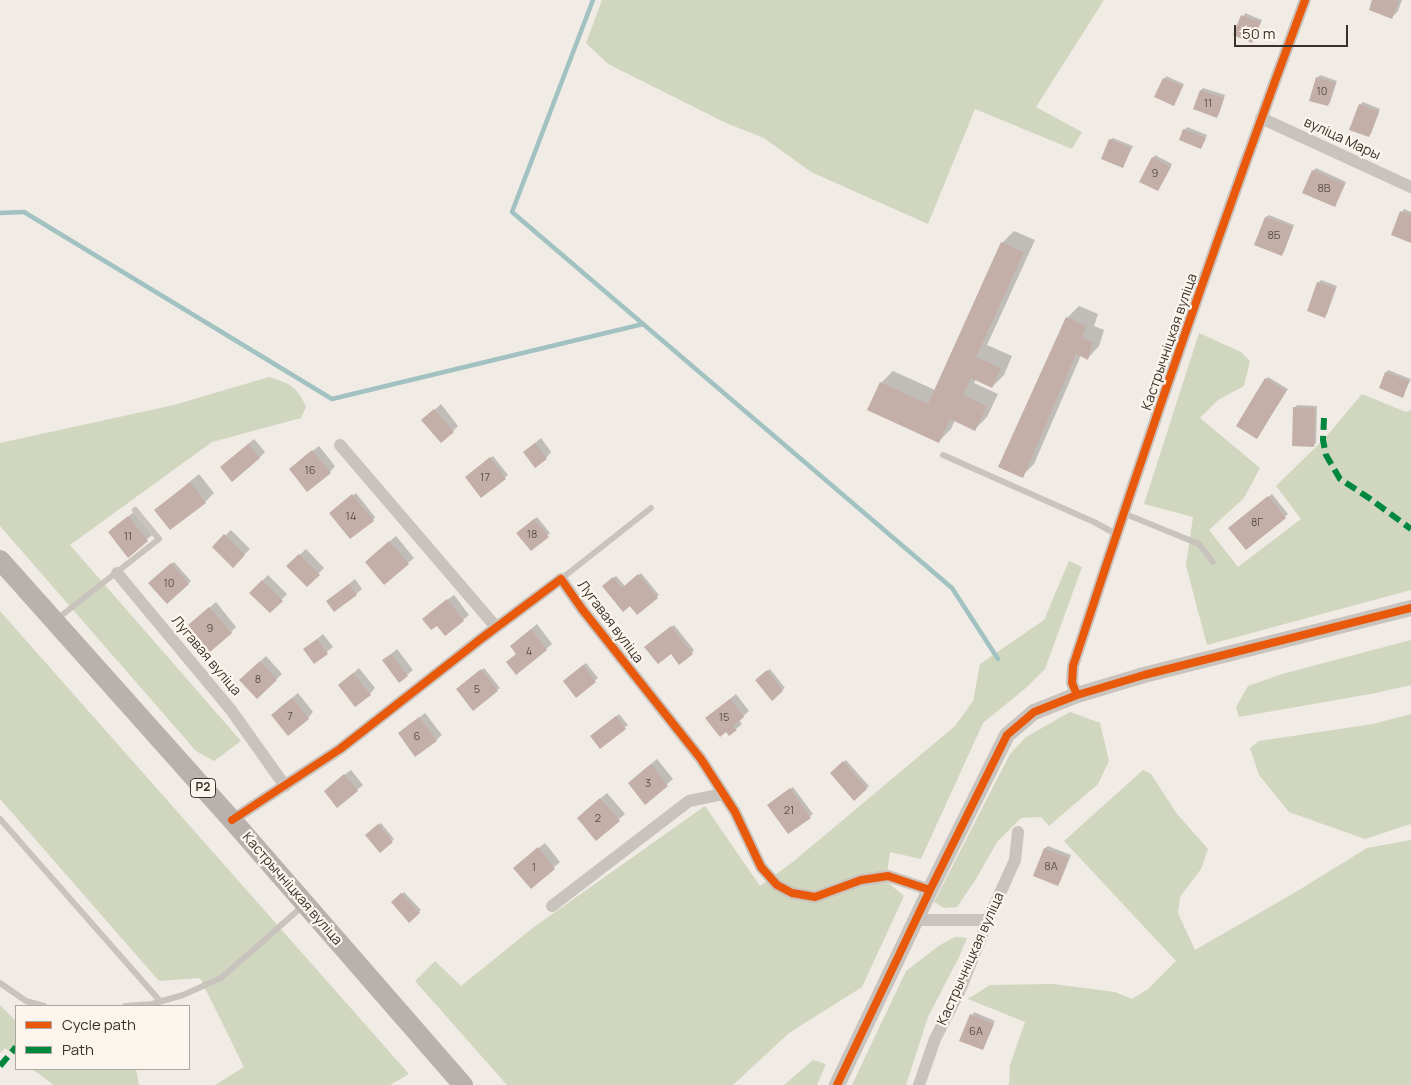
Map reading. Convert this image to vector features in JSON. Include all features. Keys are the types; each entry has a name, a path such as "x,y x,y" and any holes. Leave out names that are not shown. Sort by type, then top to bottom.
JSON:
{"main road":[{"name":"Кастрычніцкая вуліца","path":"0,560 232,820 463,1085"}],"street":[{"name":"Кастрычніцкая вуліца","path":"1077,695 1072,683 1073,666 1116,534 1261,118 1306,0"},
{"name":"вуліца Мары","path":"1261,118 1411,187"},
{"path":"340,445 496,627"},
{"name":"Лугавая вуліца","path":"117,572 232,710 285,786"},
{"name":"Лугавая вуліца","path":"232,820 340,749 561,578 582,609 702,759 735,812 761,867 778,885 792,893 815,897 862,880 888,876 930,890"},
{"path":"837,1085 930,890 1007,735 1034,712 1077,695 1144,675 1411,608"},
{"path":"552,906 689,801 723,794"},
{"name":"Кастрычніцкая вуліца","path":"919,1085 935,1039 960,990 1015,860 1018,832"},
{"path":"916,920 988,920"}],"lane":[{"path":"943,455 1094,522 1116,534"},
{"path":"561,578 651,508"},
{"path":"54,621 160,539 135,510"},
{"path":"1123,513 1199,544 1213,562"},
{"path":"0,819 160,1001"},
{"path":"132,1005 183,995 221,978 305,904"},
{"path":"0,983 26,1001 40,1005"}],"green space":[{"path":"602,0 1104,0 1036,107 1082,132 1072,149 975,109 928,224 811,172 764,138 726,123 608,64 586,43"},
{"path":"1199,333 1241,352 1250,361 1244,386 1218,400 1200,418 1260,468 1244,498 1209,530 1238,567 1301,519 1276,486 1325,438 1362,394 1406,412 1411,410 1411,590 1207,645 1186,566 1193,517 1144,504"},
{"path":"269,377 282,381 300,395 306,407 301,418 212,442 70,545 241,741 214,761 196,751 0,526 0,443 174,405"},
{"path":"1069,561 1082,567 1045,669 1027,687 983,723 921,859 890,852 886,881 904,896 862,987 789,1033 733,1085 507,1085 415,981 435,961 461,986 534,927 705,806 760,886 794,861 955,726 973,701 980,664 1044,620"},
{"path":"0,611 409,1074 390,1085 215,1085 244,1067 200,978 159,981 0,799"},
{"path":"1411,640 1411,685 1239,717 1236,707 1248,686 1282,674"},
{"path":"1070,712 1100,723 1109,761 1098,784 1049,826 1041,817 1021,818 997,842 976,879 957,907 944,908 934,902 1010,754 1026,737"},
{"path":"1411,714 1411,824 1365,839 1289,812 1259,775 1250,748 1259,741 1373,724"},
{"path":"1143,770 1151,774 1177,814 1208,849 1201,869 1180,897 1178,913 1195,950 1367,848 1411,840 1411,1085 1009,1085 1010,1065 1025,1022 968,999 990,985 1053,984 1115,992 1132,999 1148,989 1176,961 1064,841"},
{"path":"955,937 967,938 928,1017 906,1085 852,1085 906,971 940,945"},
{"path":"0,1005 15,1020 15,1055 5,1048 0,1053"},
{"path":"813,1060 826,1064 817,1085 784,1085"},
{"path":"33,1070 136,1070 139,1085 54,1085"}],"building":[{"path":"1372,0 1399,0 1392,19 1369,10"},
{"path":"1241,15 1261,22 1252,43 1233,35"},
{"path":"1316,77 1335,83 1328,106 1309,101"},
{"path":"1163,78 1183,86 1174,106 1154,97"},
{"path":"1200,90 1224,98 1217,118 1193,109"},
{"path":"1359,104 1379,112 1369,137 1349,130"},
{"path":"1183,129 1206,138 1201,149 1179,140"},
{"path":"1109,139 1131,148 1123,168 1101,159"},
{"path":"1152,157 1171,167 1158,191 1139,182"},
{"path":"1312,170 1345,184 1335,207 1302,193"},
{"path":"1400,211 1411,215 1411,243 1391,235"},
{"path":"1265,217 1293,227 1282,256 1254,245"},
{"path":"1001,242 1024,252 976,357 1001,368 992,388 971,378 963,395 987,406 975,431 950,419 939,443 867,410 880,382 928,404"},
{"path":"1317,282 1335,288 1325,318 1307,311"},
{"path":"1066,317 1086,326 1082,338 1093,342 1088,360 1076,354 1023,478 998,467"},
{"path":"1385,372 1409,381 1403,398 1379,388"},
{"path":"1265,378 1286,391 1257,439 1236,426"},
{"path":"1293,407 1315,408 1314,447 1292,446"},
{"path":"434,409 454,432 441,443 421,420"},
{"path":"535,443 547,459 535,468 523,452"},
{"path":"248,444 260,458 232,482 220,467"},
{"path":"312,450 331,473 307,492 289,469"},
{"path":"490,457 506,479 481,498 465,477"},
{"path":"190,482 206,503 170,530 154,510"},
{"path":"352,494 374,521 350,539 329,513"},
{"path":"1268,496 1286,518 1246,550 1228,528"},
{"path":"128,516 148,541 128,558 108,532"},
{"path":"534,519 549,537 531,551 516,533"},
{"path":"224,534 245,555 233,568 212,547"},
{"path":"389,541 409,564 384,585 365,562"},
{"path":"299,554 320,575 307,587 286,566"},
{"path":"171,563 189,584 167,604 148,583"},
{"path":"638,574 658,598 637,615 630,606 623,612 602,586 613,577 622,588"},
{"path":"262,580 283,601 270,613 249,593"},
{"path":"349,584 357,595 334,612 326,601"},
{"path":"447,599 464,621 445,636 437,626 431,630 422,619"},
{"path":"209,607 232,633 210,652 188,625"},
{"path":"671,626 693,654 679,665 671,654 658,664 644,647"},
{"path":"531,629 547,650 516,675 506,662 516,654 510,646"},
{"path":"317,639 328,654 314,664 303,649"},
{"path":"391,654 408,676 399,683 382,660"},
{"path":"260,661 277,680 257,699 239,680"},
{"path":"583,665 596,682 576,698 563,681"},
{"path":"481,669 498,691 473,711 456,689"},
{"path":"767,670 783,691 772,701 755,680"},
{"path":"353,673 371,695 355,707 338,685"},
{"path":"292,698 309,719 288,736 271,715"},
{"path":"730,699 744,717 733,726 737,730 729,736 726,732 720,737 705,718"},
{"path":"616,716 626,729 600,749 590,736"},
{"path":"419,717 437,741 415,757 398,733"},
{"path":"843,761 867,789 854,801 830,773"},
{"path":"651,764 668,786 645,805 628,783"},
{"path":"344,774 358,791 337,808 324,791"},
{"path":"790,788 811,818 788,834 767,805"},
{"path":"600,798 620,821 596,841 577,818"},
{"path":"378,824 393,842 380,853 365,835"},
{"path":"538,847 555,869 531,889 513,868"},
{"path":"1044,848 1069,858 1058,886 1033,876"},
{"path":"401,893 420,913 409,923 391,902"},
{"path":"970,1014 994,1024 983,1050 959,1041"}],"waterway":[{"path":"593,0 512,212 952,588 998,659"},
{"path":"0,213 24,212 332,399 643,324"}],"marked path":[{"path":"1324,418 1323,440 1326,455 1340,479 1411,529"},
{"path":"0,1066 15,1048"}],"cycle path":[{"path":"1077,695 1072,683 1073,666 1186,332 1305,0"},
{"path":"232,820 340,749 561,579 582,609 701,759 735,812 761,867 777,885 792,893 815,897 861,880 888,876 930,890"},
{"path":"837,1085 930,890 1007,735 1034,712 1077,695 1144,675 1411,608"}]}
